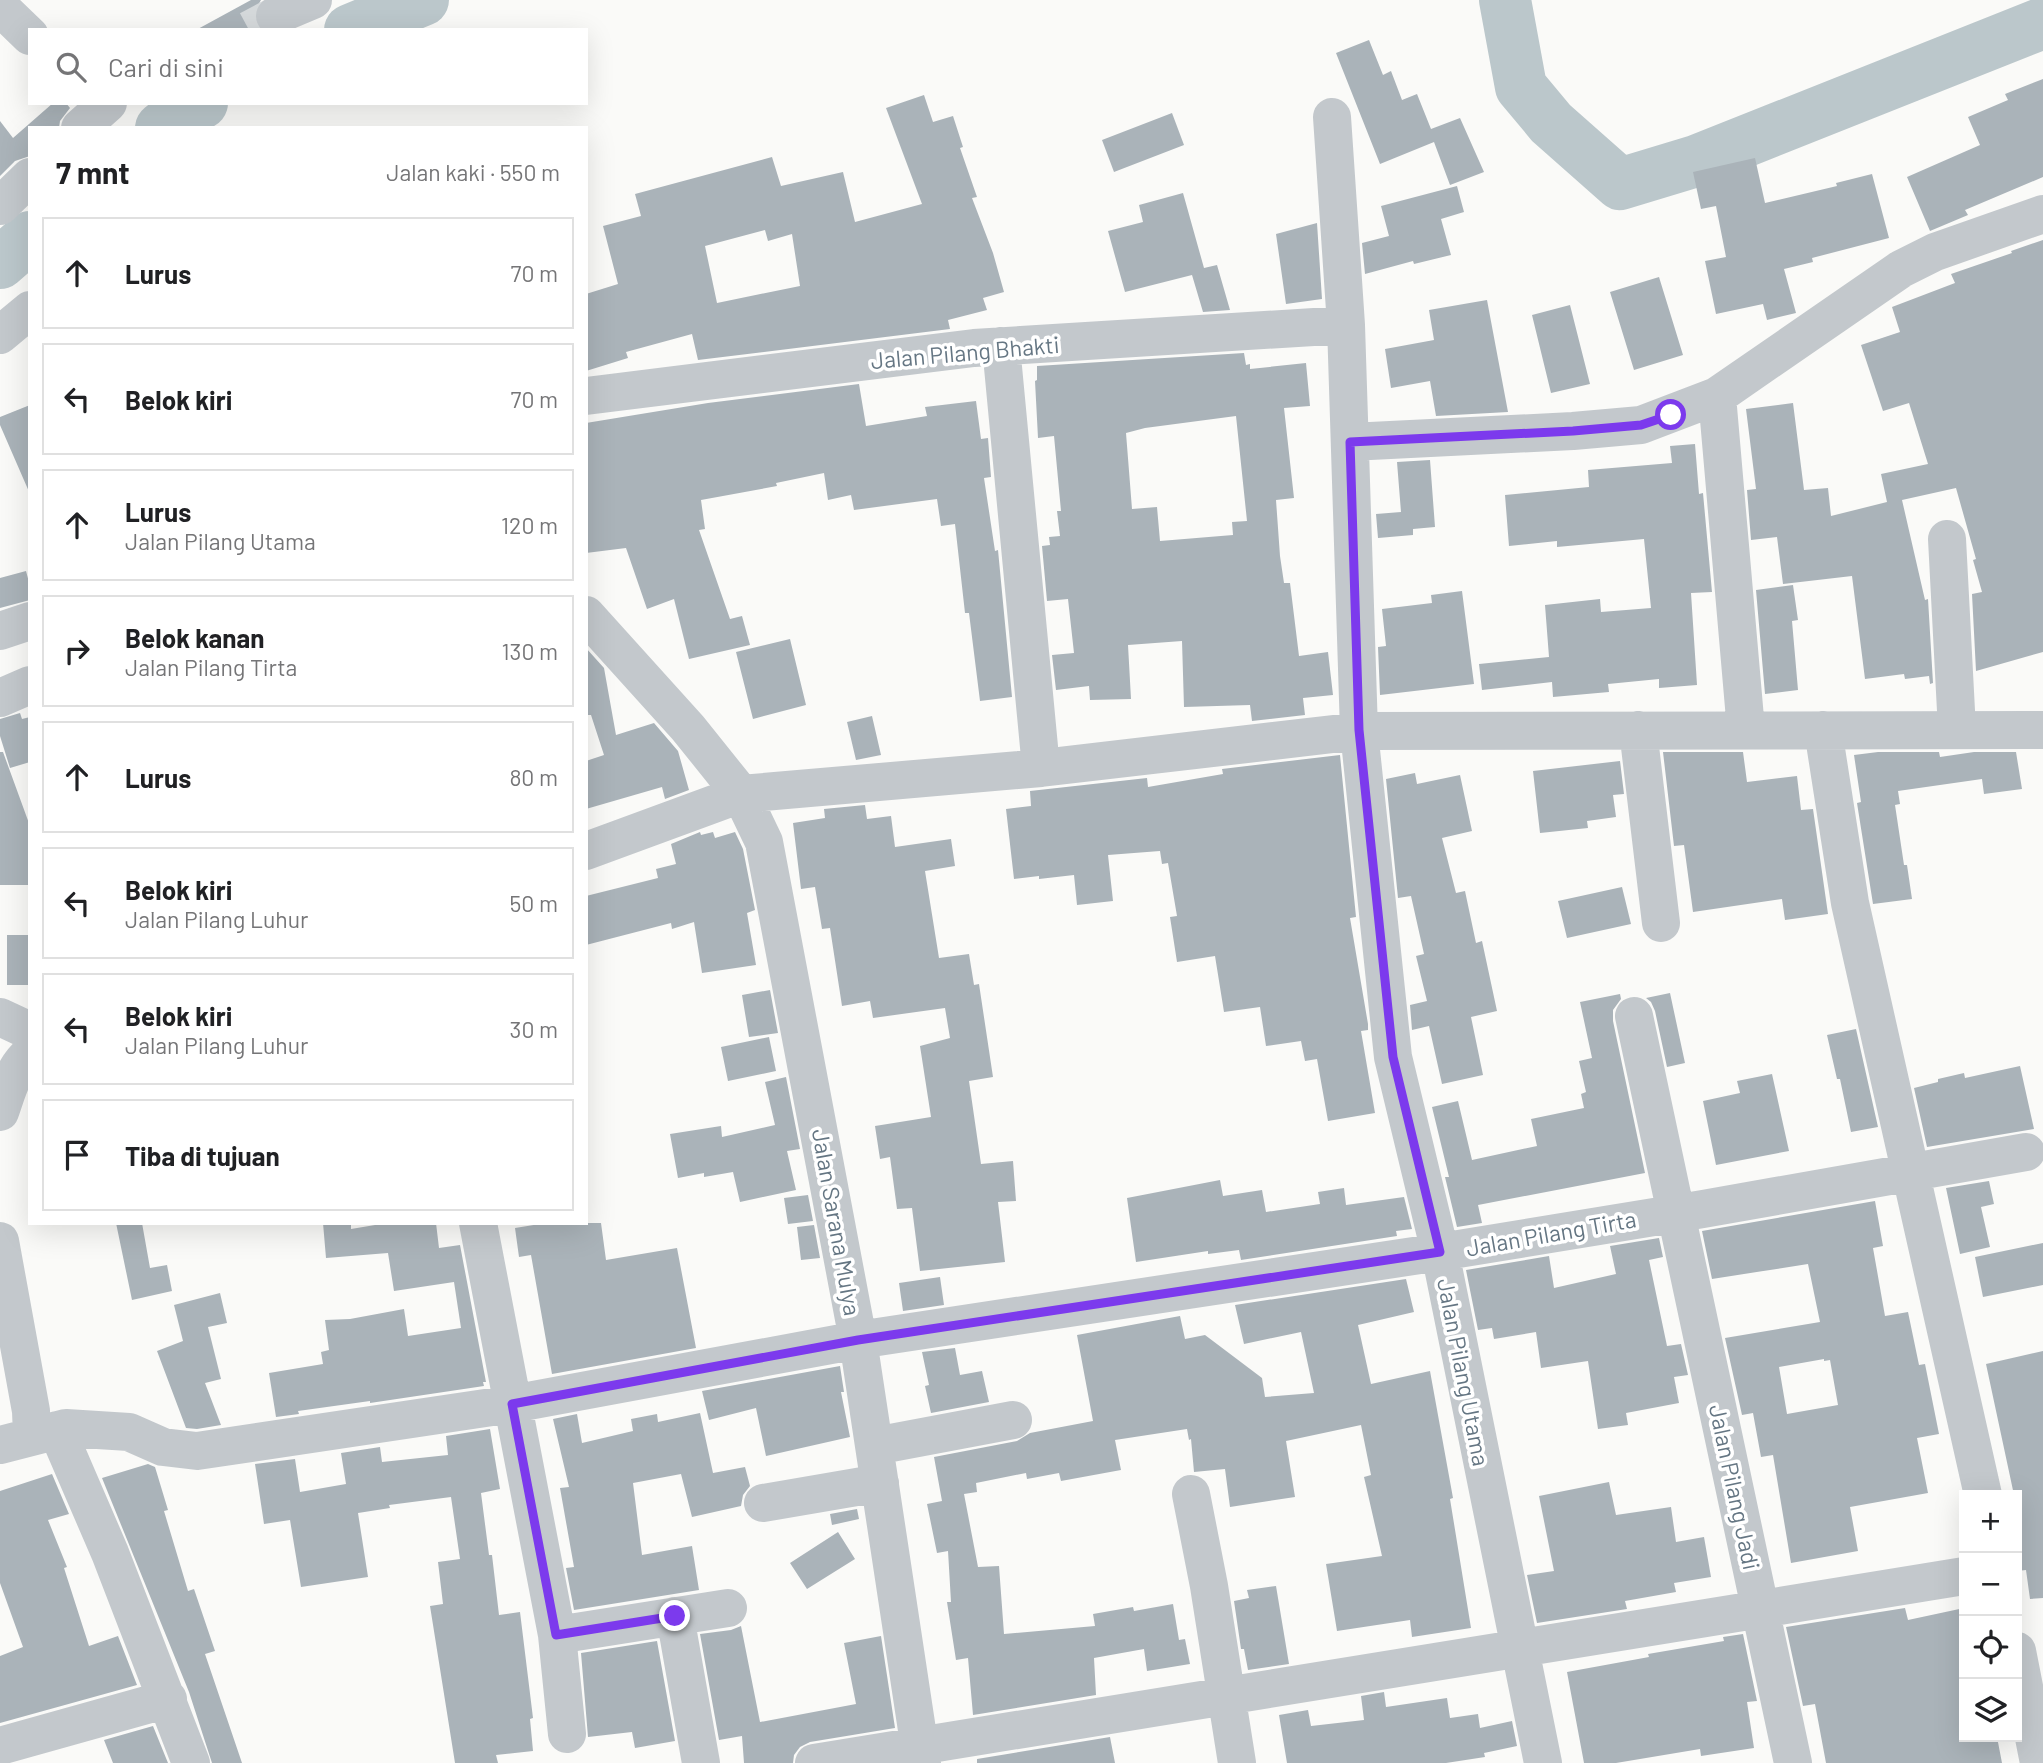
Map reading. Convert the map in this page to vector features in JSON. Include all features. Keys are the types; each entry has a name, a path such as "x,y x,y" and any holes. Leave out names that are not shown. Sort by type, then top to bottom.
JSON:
{"street":[{"path":"275,16 313,0"},
{"path":"0,7 28,34"},
{"name":"Jalan Pilang Utama","path":"1332,117 1346,325 1359,730 1393,1057 1440,1252 1543,1763"},
{"path":"0,206 28,179"},
{"path":"1350,442 1641,425 1717,396 1901,269 1935,252 2041,220"},
{"path":"0,335 28,312"},
{"name":"Jalan Pilang Bhakti","path":"588,396 1001,346 1346,325"},
{"path":"1001,346 1041,768"},
{"path":"1717,396 1746,730"},
{"path":"1947,539 1957,730"},
{"name":"Jalan Sarana Mulya","path":"588,617 688,728 746,802 769,858 858,1340 921,1754"},
{"path":"0,631 28,622"},
{"path":"0,698 28,686"},
{"path":"588,849 746,802 1359,730 2043,730"},
{"path":"1638,730 1661,923"},
{"path":"1823,730 1850,903 1982,1490"},
{"name":"Jalan Pilang Jadi","path":"1634,1016 1793,1763"},
{"path":"0,1017 28,1030"},
{"path":"0,1112 21,1061 28,1056"},
{"name":"Jalan Pilang Tirta","path":"39,1435 129,1432 163,1447 197,1451 512,1404 858,1340 1440,1252 2026,1152"},
{"path":"478,1225 556,1635 566,1734"},
{"path":"0,1241 31,1411 39,1435 110,1553 191,1763"},
{"path":"763,1503 1013,1420"},
{"path":"1191,1494 1209,1586 1237,1763"},
{"path":"814,1763 921,1754 1226,1695 1959,1577"},
{"path":"556,1635 728,1608"},
{"path":"675,1616 701,1763"},
{"path":"2022,1676 2039,1763"},
{"path":"0,1746 168,1699"}],"building":[{"path":"251,0 261,0 253,14 258,28 200,28"},
{"path":"1369,40 1383,75 1391,71 1402,100 1417,94 1431,129 1460,118 1484,172 1450,185 1434,142 1380,164 1336,53"},
{"path":"2043,79 2043,177 1965,210 1968,215 1930,231 1907,177 1980,145 1968,117 2008,100 2005,94"},
{"path":"924,95 933,122 953,116 963,147 960,148 977,197 972,198 993,253 1004,292 983,298 987,310 948,320 950,329 698,360 692,334 626,352 628,358 588,370 588,293 618,284 603,226 641,216 635,194 772,157 781,186 843,172 855,222 922,204 886,108","holes":["765,230 768,241 792,234 800,286 717,303 705,246"]},
{"path":"51,105 68,105 70,108 59,126 28,126 28,157 15,161 0,176 0,121 13,138"},
{"path":"1172,113 1184,145 1114,172 1102,140"},
{"path":"1755,158 1765,203 1837,186 1836,183 1872,174 1889,238 1812,258 1813,262 1784,269 1796,313 1767,320 1763,304 1716,314 1705,261 1726,257 1716,206 1701,209 1693,172"},
{"path":"1457,186 1464,212 1441,219 1451,255 1414,264 1413,261 1365,274 1362,243 1389,236 1381,206"},
{"path":"1183,193 1204,268 1217,265 1230,310 1203,312 1192,275 1125,292 1108,231 1143,222 1139,205"},
{"path":"1317,223 1322,299 1286,304 1276,234"},
{"path":"2043,240 2043,652 1976,671 1972,594 1982,592 1973,560 1976,559 1956,488 1902,500 1925,600 1928,599 1933,683 1930,684 1929,676 1905,679 1904,674 1865,679 1852,576 1783,584 1777,537 1751,540 1747,490 1756,489 1746,409 1793,403 1804,490 1828,488 1831,516 1887,502 1881,474 1928,464 1909,403 1883,411 1861,345 1900,332 1892,307 1955,283 1951,274"},
{"path":"1659,277 1683,355 1634,370 1610,292"},
{"path":"1487,300 1508,412 1436,416 1430,381 1391,388 1385,349 1434,340 1429,310"},
{"path":"1570,305 1590,384 1551,393 1532,315"},
{"path":"1244,353 1246,365 1250,364 1250,369 1306,363 1310,406 1284,408 1294,498 1276,500 1280,556 1284,583 1290,583 1299,656 1328,652 1333,695 1303,698 1305,715 1252,721 1250,705 1184,707 1182,641 1128,645 1131,699 1090,700 1089,686 1056,690 1052,655 1074,653 1068,599 1047,601 1042,546 1050,545 1049,537 1060,536 1057,511 1061,511 1054,436 1038,438 1035,381 1037,366","holes":["1236,416 1247,521 1232,522 1233,535 1160,541 1157,507 1132,509 1126,433"]},
{"path":"859,384 866,426 927,416 925,407 976,401 981,439 988,438 991,477 984,478 995,551 998,550 1012,697 980,701 969,613 965,613 955,524 941,526 937,499 854,510 851,495 828,500 824,473 776,483 777,486 701,500 705,529 699,530 730,619 742,616 750,645 689,659 674,599 647,609 626,548 588,553 588,423 708,403"},
{"path":"28,406 28,489 0,425 0,417"},
{"path":"1695,444 1699,494 1703,493 1712,592 1691,593 1697,685 1659,688 1659,679 1608,684 1609,692 1553,697 1552,682 1482,690 1479,664 1549,657 1545,605 1600,599 1601,612 1651,608 1644,539 1557,547 1557,541 1509,546 1505,495 1589,487 1588,470 1672,463 1670,446"},
{"path":"1430,460 1435,527 1413,529 1413,535 1378,538 1376,514 1401,512 1397,462"},
{"path":"26,571 28,601 0,608 0,578"},
{"path":"1793,585 1798,620 1792,621 1798,690 1765,694 1756,590"},
{"path":"1462,591 1474,684 1380,695 1378,647 1386,646 1382,609 1432,603 1431,595"},
{"path":"790,639 806,705 753,719 736,652"},
{"path":"588,650 604,668 616,735 654,723 678,751 689,790 665,799 662,787 588,808 588,760 604,755 591,715 588,715"},
{"path":"20,713 22,719 28,718 28,763 10,768 0,736 0,719"},
{"path":"872,716 881,755 856,760 847,722"},
{"path":"0,752 3,752 28,821 28,885 0,885"},
{"path":"1663,752 1743,752 1747,782 1797,776 1801,810 1813,809 1828,914 1785,920 1782,899 1693,912 1684,845 1674,846"},
{"path":"1878,752 1939,752 1940,757 1974,752 2016,752 2022,789 1984,794 1982,779 1898,791 1900,804 1895,805 1912,899 1873,904 1857,803 1861,802 1854,755"},
{"path":"1340,755 1356,917 1350,918 1368,1024 1368,1030 1361,1031 1375,1113 1328,1121 1317,1059 1305,1061 1301,1041 1266,1046 1260,1007 1224,1012 1215,956 1177,962 1170,917 1177,916 1168,863 1162,864 1160,851 1108,855 1113,901 1077,905 1074,875 1014,879 1006,809 1031,806 1030,791 1147,778 1148,787 1223,774 1222,769"},
{"path":"1620,761 1624,794 1613,795 1616,817 1587,821 1588,828 1540,833 1533,771"},
{"path":"1415,773 1417,784 1460,775 1472,831 1442,838 1456,893 1465,891 1476,943 1482,941 1497,1011 1471,1017 1483,1075 1442,1084 1429,1026 1412,1030 1410,1005 1427,1001 1416,956 1424,954 1411,896 1398,898 1386,779"},
{"path":"865,805 867,819 891,816 895,847 951,839 955,866 925,871 939,958 969,954 974,985 979,984 993,1077 969,1081 981,1164 1013,1161 1016,1201 998,1202 1005,1262 920,1271 912,1208 897,1209 890,1157 880,1159 875,1126 931,1117 920,1046 950,1038 945,1008 873,1018 870,1001 842,1006 830,928 822,929 815,887 801,889 793,823 825,818 824,809"},
{"path":"700,832 701,835 713,832 715,838 735,832 743,849 755,910 747,913 756,965 702,973 694,922 672,929 671,923 588,944 588,896 658,878 656,869 676,864 671,844"},
{"path":"1622,887 1631,924 1567,938 1558,901"},
{"path":"7,935 28,935 28,985 7,985"},
{"path":"770,990 778,1033 749,1037 742,995"},
{"path":"1670,993 1685,1063 1667,1067 1655,1011 1646,998"},
{"path":"1620,994 1621,999 1613,1010 1613,1021 1645,1173 1478,1205 1482,1223 1457,1227 1445,1177 1449,1177 1432,1107 1458,1101 1472,1160 1537,1146 1531,1119 1584,1108 1581,1094 1586,1092 1579,1061 1592,1058 1580,1002"},
{"path":"1856,1029 1878,1127 1851,1132 1827,1035"},
{"path":"769,1037 776,1071 728,1081 721,1047"},
{"path":"2020,1066 2034,1129 1927,1147 1914,1088 1964,1073 1965,1078"},
{"path":"1772,1074 1789,1151 1716,1165 1703,1101 1740,1093 1737,1081"},
{"path":"786,1077 800,1149 787,1151 796,1190 740,1202 733,1172 704,1177 704,1173 678,1178 670,1134 721,1126 722,1137 775,1125 765,1082"},
{"path":"1220,1180 1223,1196 1262,1190 1266,1212 1320,1204 1318,1192 1344,1188 1346,1205 1404,1197 1412,1229 1396,1231 1397,1236 1241,1260 1239,1250 1208,1254 1208,1251 1136,1262 1127,1198"},
{"path":"1989,1181 1994,1204 1981,1207 1990,1247 1960,1254 1946,1188"},
{"path":"808,1195 813,1221 788,1224 784,1198"},
{"path":"1875,1201 1883,1246 1873,1248 1885,1316 1908,1312 1919,1365 1925,1364 1939,1434 1917,1438 1928,1493 1850,1507 1858,1551 1791,1563 1773,1455 1761,1457 1753,1413 1742,1415 1725,1338 1820,1322 1808,1264 1712,1279 1702,1231","holes":["1830,1360 1838,1405 1787,1414 1779,1367"]},
{"path":"601,1223 606,1260 677,1248 696,1348 552,1374 531,1255 519,1257 515,1228"},
{"path":"116,1225 142,1225 150,1268 167,1265 172,1291 132,1300"},
{"path":"323,1225 351,1225 351,1229 375,1225 436,1225 439,1248 460,1245 486,1382 483,1382 484,1386 298,1411 299,1414 276,1417 269,1373 323,1364 321,1352 329,1350 325,1320 350,1319 404,1309 408,1336 461,1328 454,1282 394,1291 388,1253 326,1258"},
{"path":"814,1225 820,1258 801,1260 797,1227"},
{"path":"1659,1238 1663,1257 1649,1260 1667,1346 1681,1344 1688,1375 1674,1377 1679,1403 1626,1413 1628,1425 1598,1429 1588,1361 1541,1368 1536,1332 1494,1339 1492,1328 1478,1330 1466,1270 1549,1256 1554,1288 1616,1274 1610,1246"},
{"path":"2043,1243 2043,1285 1983,1297 1975,1257"},
{"path":"940,1277 944,1305 903,1311 899,1283"},
{"path":"1406,1279 1414,1312 1358,1325 1371,1384 1430,1371 1453,1498 1450,1499 1471,1628 1412,1637 1410,1620 1337,1631 1326,1564 1382,1556 1364,1477 1371,1475 1361,1425 1286,1441 1295,1497 1230,1507 1225,1469 1194,1472 1191,1439 1189,1440 1187,1429 1115,1440 1121,1470 1061,1481 1059,1473 1027,1479 1026,1473 976,1483 977,1492 964,1494 978,1567 999,1566 1004,1634 1095,1626 1093,1614 1133,1607 1134,1611 1173,1604 1179,1640 1185,1639 1190,1664 1147,1671 1144,1649 1094,1658 1096,1695 973,1715 968,1658 956,1660 947,1602 951,1602 948,1551 937,1553 927,1504 942,1501 934,1457 1017,1441 1030,1433 1093,1421 1077,1335 1180,1316 1185,1339 1205,1335 1262,1378 1265,1397 1314,1393 1301,1332 1244,1344 1235,1305"},
{"path":"220,1293 227,1323 208,1327 221,1379 205,1383 221,1425 186,1428 157,1351 183,1341 174,1305"},
{"path":"955,1348 960,1375 982,1371 989,1402 931,1413 925,1386 929,1385 922,1352"},
{"path":"2043,1351 2043,1598 2030,1599 2026,1570 2022,1570 2022,1490 2013,1490 1986,1364"},
{"path":"840,1366 844,1392 841,1392 850,1437 766,1456 756,1408 709,1420 702,1391"},
{"path":"700,1413 713,1473 745,1467 750,1486 743,1495 741,1506 692,1517 681,1474 633,1483 642,1555 692,1546 699,1590 574,1610 566,1568 574,1567 560,1488 569,1487 553,1419 577,1414 582,1443 633,1431 631,1419 657,1414 658,1422"},
{"path":"490,1429 500,1489 481,1493 489,1555 492,1555 499,1615 520,1612 533,1718 530,1719 533,1751 496,1755 498,1763 455,1763 430,1606 443,1604 438,1562 460,1559 451,1497 389,1505 390,1508 358,1513 368,1577 301,1587 290,1520 264,1524 255,1464 295,1459 300,1492 346,1484 341,1453 380,1447 382,1462 448,1455 446,1436"},
{"path":"148,1464 155,1467 168,1510 164,1511 188,1591 194,1589 215,1651 205,1654 242,1763 212,1763 189,1692 102,1478"},
{"path":"52,1474 69,1514 48,1520 67,1567 64,1568 89,1646 118,1636 137,1685 0,1723 0,1656 23,1647 0,1583 0,1491"},
{"path":"1609,1482 1616,1515 1671,1507 1676,1542 1704,1537 1711,1577 1674,1583 1676,1592 1625,1601 1627,1609 1537,1623 1527,1575 1554,1571 1539,1496"},
{"path":"857,1509 859,1519 832,1525 830,1514"},
{"path":"838,1532 855,1559 807,1589 790,1563"},
{"path":"1276,1586 1289,1664 1248,1670 1244,1649 1241,1649 1234,1601 1249,1598 1247,1590"},
{"path":"1905,1608 1908,1620 1959,1609 1959,1742 1998,1742 2002,1763 1826,1763 1815,1704 1803,1706 1786,1627"},
{"path":"741,1626 760,1722 856,1704 844,1643 881,1636 895,1728 810,1742 800,1747 794,1755 793,1763 744,1763 742,1736 719,1740 700,1634"},
{"path":"1743,1634 1757,1701 1747,1702 1754,1748 1701,1756 1700,1749 1616,1763 1584,1763 1567,1672 1724,1641 1723,1637"},
{"path":"657,1641 675,1741 635,1748 632,1732 588,1737 581,1653"},
{"path":"1384,1692 1386,1707 1447,1698 1450,1718 1478,1714 1480,1728 1512,1721 1517,1746 1484,1753 1485,1757 1446,1763 1287,1763 1279,1715 1308,1710 1311,1726 1364,1720 1361,1696"},
{"path":"153,1726 168,1763 113,1763 104,1740"},
{"path":"1110,1737 1115,1763 977,1763 977,1759"}],"waterway":[{"path":"355,28 423,0"},
{"path":"1505,0 1521,87 1551,123 1620,184 1696,161 2043,23"},
{"path":"164,126 198,105"},
{"path":"0,263 28,239"}],"tunnel":[{"path":"253,28 275,16"}],"route":[{"path":"675,1616 556,1635 512,1404 858,1340 1440,1252 1393,1057 1359,730 1350,442 1573,431 1641,425 1671,415"}]}
